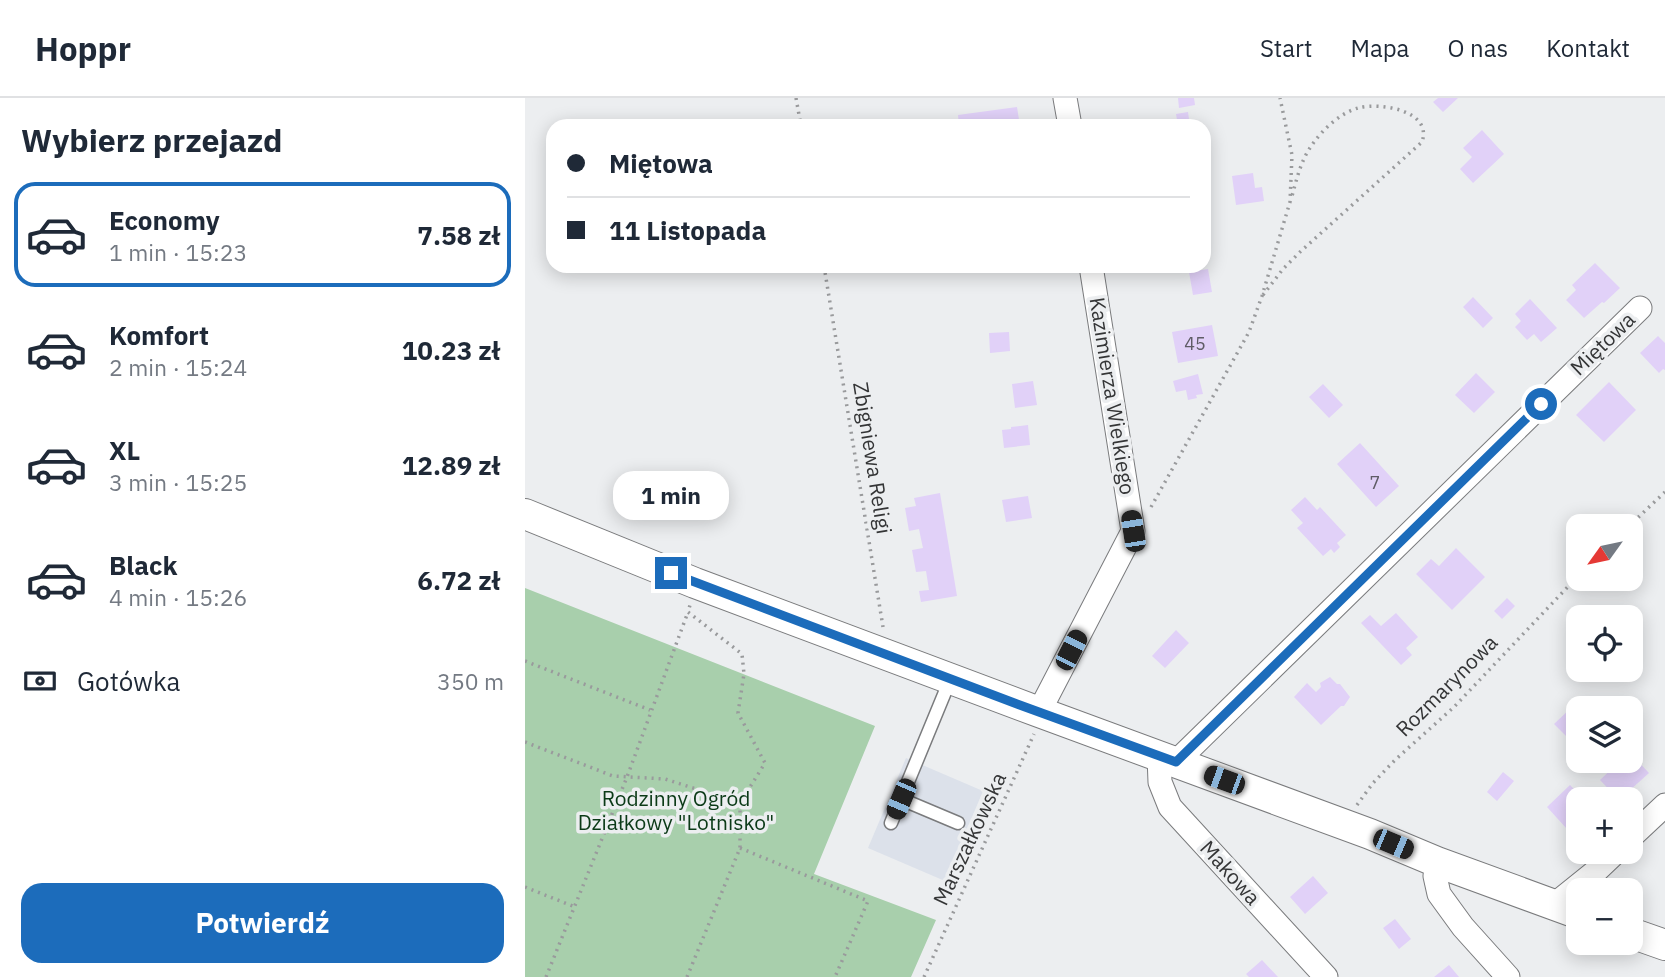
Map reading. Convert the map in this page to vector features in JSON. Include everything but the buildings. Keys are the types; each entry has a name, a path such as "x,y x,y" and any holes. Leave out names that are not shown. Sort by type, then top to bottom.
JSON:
{"street":[{"path":"1065,98 1069,119"},
{"name":"Kazimierza Wielkiego","path":"1092,273 1133,531"},
{"name":"Miętowa","path":"1167,759 1640,308"},
{"path":"525,514 695,583 1566,909"},
{"path":"1039,712 1133,531"},
{"name":"Makowa","path":"1167,759 1160,782 1170,807 1326,977"},
{"path":"1643,826 1665,805"},
{"path":"1437,862 1435,876 1440,894 1463,927 1508,977"},
{"path":"1596,878 1607,864"},
{"path":"1643,937 1665,945"}],"lane":[{"path":"891,823 950,679"},
{"path":"901,799 958,823"}],"path":[{"path":"796,98 800,119"},
{"path":"1280,98 1292,155 1290,202"},
{"path":"1133,531 1155,502 1249,331 1302,163 1312,144 1340,117 1356,108 1376,105 1395,108 1411,115 1422,124 1422,142 1300,252 1262,296"},
{"name":"Zbigniewa Religi","path":"825,273 888,656"},
{"path":"1642,514 1665,492"},
{"path":"546,977 627,777 688,612 695,583"},
{"name":"Rozmarynowa","path":"1346,825 1361,797 1373,783 1454,707 1566,589"},
{"path":"687,977 740,848 740,803 765,763 738,713 744,674 742,654 688,612"},
{"path":"525,661 651,710"},
{"name":"Marszałkowska","path":"924,977 1033,739 1039,712"},
{"path":"525,742 613,776 665,779 740,803"},
{"path":"740,848 868,901 835,977"},
{"path":"525,887 575,906"}],"shaded area":[{"path":"906,758 983,791 945,881 868,848"}],"green space":[{"name":"Rodzinny Ogród Działkowy \"Lotnisko\"","path":"525,588 875,726 814,874 936,920 911,977 525,977"}],"route":[{"path":"671,573 1176,762 1541,404"}]}
